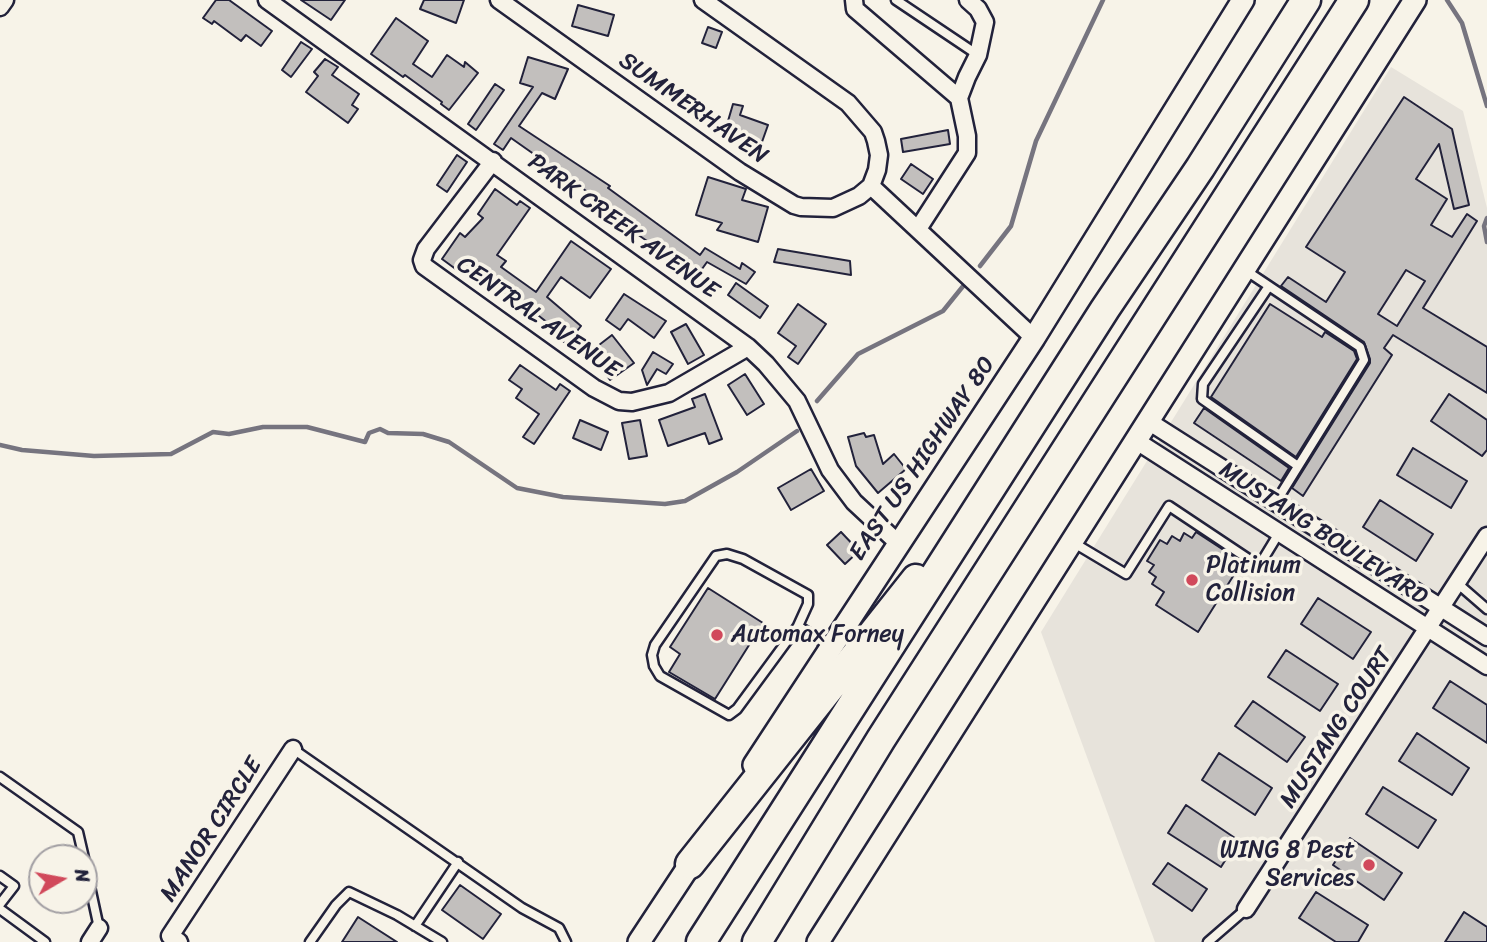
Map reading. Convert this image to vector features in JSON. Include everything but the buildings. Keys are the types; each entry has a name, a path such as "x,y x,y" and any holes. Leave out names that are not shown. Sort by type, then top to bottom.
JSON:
{"highway":[{"path":"701,942 1105,309 1200,168 1306,0"},
{"path":"757,942 881,739 1354,0"},
{"path":"690,864 934,556 971,521"},
{"path":"775,942 816,847"}],"main road":[{"name":"EAST US HIGHWAY 80","path":"639,942 1034,338 1243,0"},
{"path":"818,942 1415,0"}],"street":[{"path":"0,7 5,0"},
{"name":"PARK CREEK AVENUE","path":"267,0 748,346 797,401 830,470 853,502 898,543"},
{"name":"SUMMERHAVEN","path":"499,0 740,172 794,205 833,208 859,197 871,186"},
{"path":"703,0 848,103 873,132 879,155 871,186 1034,338"},
{"path":"854,0 855,9 959,98"},
{"path":"918,229 967,153 967,136 959,98 978,55 985,22 978,9 968,0"},
{"name":"CENTRAL AVENUE","path":"493,161 426,249 422,260 424,266 594,388 619,401 632,402 669,393 748,346"},
{"name":"MUSTANG BOULEVARD","path":"1147,421 1487,637"},
{"name":"MUSTANG BOULEVARD","path":"1135,440 1487,666"},
{"name":"MUSTANG COURT","path":"1246,909 1487,536"},
{"name":"MANOR CIRCLE","path":"175,939 293,749"},
{"path":"90,942 99,928"}],"lane":[{"path":"896,0 978,55"},
{"path":"1245,270 1360,347 1364,360 1276,502"},
{"path":"1269,286 1203,384 1202,399 1298,466"},
{"path":"1071,541 1126,574 1168,506 1259,566 1279,533"},
{"path":"727,554 743,559 808,594 808,604 798,626 737,709 729,715 660,676 654,666 652,655 655,645 716,556 727,554"},
{"path":"1457,583 1487,609"},
{"path":"798,626 831,647"},
{"path":"293,749 522,908 559,929 566,942"},
{"path":"0,777 78,832 81,844"},
{"path":"415,926 458,862"},
{"path":"0,876 14,886 0,907 45,942"},
{"path":"310,942 336,905 349,892 442,942"},
{"path":"1208,942 1246,909"},
{"path":"96,914 99,928"}],"shaded area":[{"path":"1391,67 1463,111 1487,208 1487,942 1155,942 1041,632"}],"waterway":[{"path":"980,266 1011,226 1036,141 1103,0"},
{"path":"1447,0 1462,23 1487,106"},
{"path":"1487,218 1484,226 1487,242"},
{"path":"817,401 858,354 943,311 964,285"},
{"path":"0,445 22,450 94,456 171,454 213,432 229,434 263,427 307,427 365,442 369,433 380,429 388,433 423,434 449,442 517,488 563,497 665,504 685,501 737,472 797,431"}],"place":[{"name":"Platinum Collision","path":"1192,580"},
{"name":"Automax Forney","path":"717,635"},
{"name":"WING 8 Pest Services","path":"1369,865"}]}
